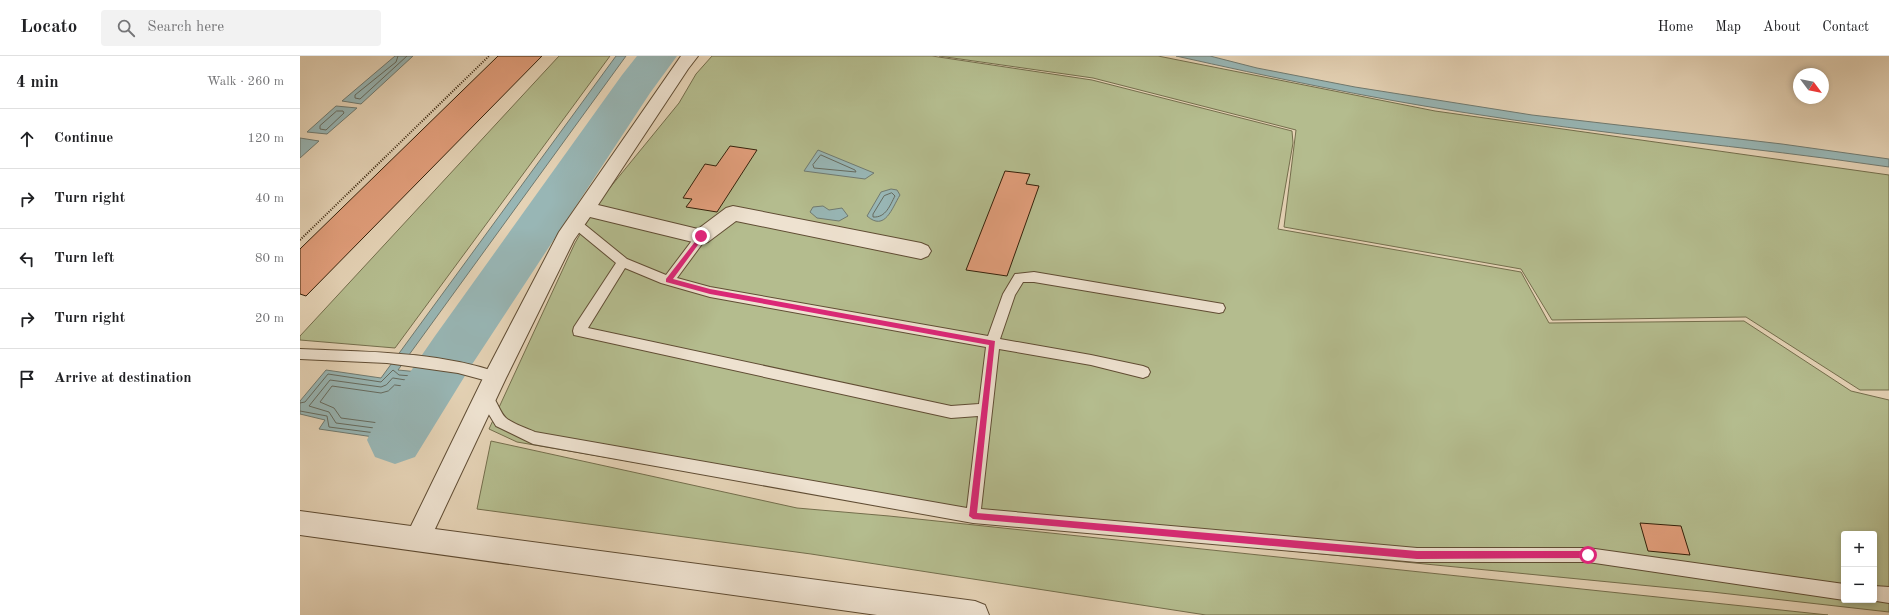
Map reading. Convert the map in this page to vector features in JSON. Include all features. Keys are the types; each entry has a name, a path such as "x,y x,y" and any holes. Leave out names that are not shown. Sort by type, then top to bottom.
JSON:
{"street":[{"path":"418,538 566,237 682,65 690,56"},
{"path":"580,216 701,236 733,213 921,251"},
{"path":"300,523 975,615"}],"lane":[{"path":"580,216 623,262 668,281 710,292 1091,360 1143,372"},
{"path":"668,281 701,236"},
{"path":"623,262 579,331 951,412 985,410"},
{"path":"973,516 993,342 1009,294 1019,277 1034,277 1218,308"},
{"path":"300,354 387,358 458,367 496,377"},
{"path":"486,398 501,422 533,438 957,514 1417,555 1588,555 1841,592"},
{"path":"1877,594 1889,595"}],"path":[{"path":"300,240 489,56"}],"green space":[{"path":"559,56 610,56 395,348 300,340 300,336"},
{"path":"712,56 932,56 1092,80 1292,131 1293,143 1278,229 1521,272 1549,323 1744,321 1851,391 1889,400 1889,612 1712,592 964,519 517,442 489,429 575,243 599,201 679,103 696,74"},
{"path":"939,56 1158,56 1435,111 1889,175 1889,390 1860,390 1746,317 1552,320 1521,269 1284,227 1296,130 1093,78"},
{"path":"491,441 797,508 889,516 1828,615 1206,615 811,554 477,509"}],"water":[{"path":"395,56 413,56 361,104 342,101"},
{"path":"616,56 626,56 398,370 450,375 401,441 319,429 325,420 300,414 300,401 326,370 381,378"},
{"path":"1176,56 1210,56 1257,68 1355,87 1532,115 1782,144 1889,159 1889,167 1568,127 1461,112 1389,100 1247,72"},
{"path":"336,106 357,108 327,134 307,132"},
{"path":"300,138 319,141 300,158"},
{"path":"818,150 874,173 865,179 804,171"},
{"path":"891,189 897,190 900,195 891,212 883,220 879,221 873,220 867,216 881,192"},
{"path":"823,206 829,210 842,208 848,216 839,221 817,218 810,212 813,207"}],"building":[{"path":"498,56 542,56 306,296 300,294 300,249"},
{"path":"730,146 757,150 717,212 686,207 692,199 683,198 705,164 716,166"},
{"path":"1005,171 1030,174 1026,184 1039,186 1007,276 966,270"},
{"path":"1640,523 1681,526 1690,555 1648,551"}],"waterway":[{"path":"395,440 453,351 636,84 658,56"}],"route":[{"path":"701,236 668,281 710,292 993,342 973,516 1417,555 1588,555"}]}
